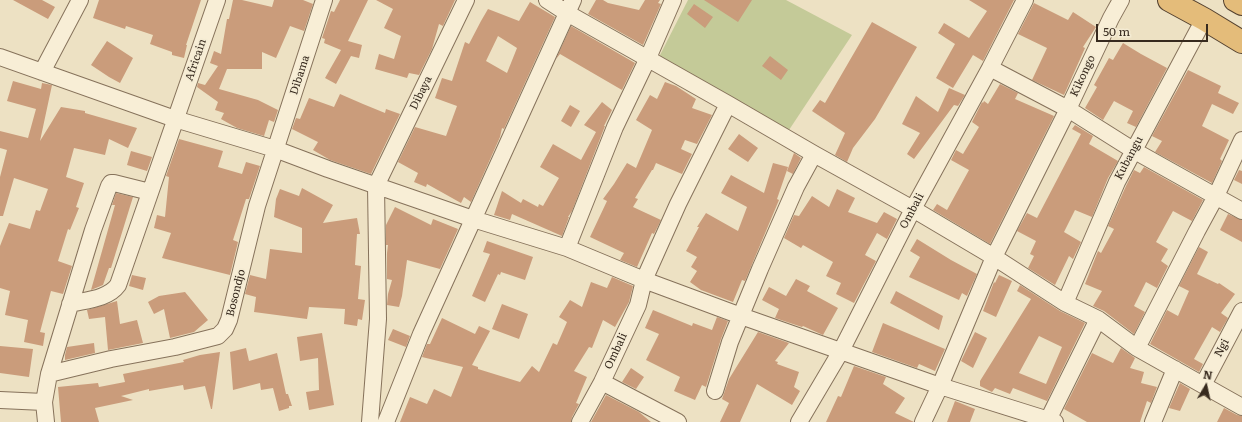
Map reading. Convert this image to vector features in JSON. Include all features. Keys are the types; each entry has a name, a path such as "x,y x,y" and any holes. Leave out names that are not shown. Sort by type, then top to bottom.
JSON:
{"highway":[{"path":"1169,0 1242,42"},
{"path":"1235,0 1242,4"}],"street":[{"path":"42,72 80,0"},
{"name":"Africain","path":"70,304 107,295 118,285 217,0"},
{"name":"Dibama","path":"275,149 324,0"},
{"name":"Dibaya","path":"376,186 466,0"},
{"path":"547,0 570,6 648,58 814,154 913,209 994,257 1065,303 1098,319 1137,348 1242,406"},
{"path":"567,248 616,127 673,0"},
{"name":"Ombali","path":"799,422 841,351 913,209 990,68 1025,0"},
{"name":"Kikongo","path":"924,422 994,257 1121,0"},
{"path":"386,422 421,334 570,6"},
{"name":"Kubangu","path":"1065,303 1116,182 1204,19"},
{"path":"0,59 42,72 175,119 275,149 376,186 473,219 567,248 644,280 741,316 940,386 1050,421 1098,319"},
{"path":"990,68 1068,109 1133,150 1242,211"},
{"name":"Ombali","path":"580,422 602,382 638,305 644,280 678,204 728,104"},
{"path":"1137,348 1216,196 1242,140"},
{"name":"Bosondjo","path":"49,374 218,336 225,329 229,320 257,206 275,149"},
{"path":"715,391 730,342 760,269 796,188 814,154"},
{"path":"46,422 44,402 49,374 93,230 109,186 111,183 114,183 150,192"},
{"path":"370,422 378,320 376,186"},
{"name":"Ngi","path":"1202,385 1242,311"},
{"path":"1153,422 1175,369"},
{"path":"602,382 678,422"},
{"path":"0,400 44,402"}],"green space":[{"path":"688,0 786,0 852,35 787,133 659,57"}],"building":[{"path":"13,0 42,0 55,7 48,19"},
{"path":"99,0 201,0 186,45 184,58 172,55 172,52 150,44 153,35 126,26 125,29 93,18"},
{"path":"233,0 242,0 272,7 274,0 303,0 313,4 304,31 290,26 276,58 262,52 262,69 227,69 219,89 258,100 278,110 274,122 269,120 264,136 237,128 221,119 224,113 215,110 218,102 197,87 198,83 205,85 218,66 210,63 214,51 221,54 227,19 229,19"},
{"path":"340,0 368,0 348,41 362,45 359,58 351,56 336,84 325,78 341,50 324,43 325,39 322,38 331,11 334,12"},
{"path":"376,0 455,0 443,26 439,24 432,49 419,75 409,73 407,78 375,69 379,54 394,59 401,36 384,28 393,9"},
{"path":"596,0 603,0 608,3 639,10 645,0 660,0 658,3 661,4 643,45 588,14"},
{"path":"704,0 752,0 738,22"},
{"path":"969,0 1014,0 983,61 973,55 953,88 936,78 955,44 938,33 944,23 969,38 987,11"},
{"path":"530,2 555,17 504,129 502,128 500,137 471,202 464,197 461,203 427,184 426,187 414,182 418,173 398,162 415,127 446,136 457,106 435,98 442,78 452,81 465,42 469,44 488,9 519,21","holes":["498,36 517,48 507,73 486,61"]},
{"path":"1034,3 1068,20 1073,12 1096,27 1083,47 1085,48 1064,95 1032,80 1047,48 1018,34"},
{"path":"694,4 713,17 705,28 687,14"},
{"path":"872,22 917,47 875,119 853,148 847,162 835,155 845,133 812,111 820,100 825,103"},
{"path":"571,26 635,63 622,90 560,54 556,59"},
{"path":"107,41 133,58 120,83 91,65"},
{"path":"1123,43 1167,68 1136,127 1127,123 1133,111 1114,101 1103,120 1085,108 1097,87 1094,85 1109,58 1113,60"},
{"path":"770,56 788,70 781,80 762,66"},
{"path":"1188,70 1221,86 1218,93 1239,103 1233,114 1212,104 1202,126 1229,140 1220,159 1222,161 1212,183 1155,152 1162,141 1152,136"},
{"path":"13,81 41,89 42,83 52,85 40,141 61,107 85,111 85,113 137,128 128,148 109,139 105,155 74,148 66,177 84,183 76,207 79,208 70,230 68,229 58,261 72,266 63,294 51,291 40,332 45,333 43,346 24,342 28,320 5,315 10,291 0,288 0,246 9,223 30,229 36,210 40,211 48,189 14,178 3,216 0,216 0,177 7,150 0,148 0,131 28,138 36,109 7,101"},
{"path":"665,82 676,86 696,99 692,108 712,115 697,144 685,140 681,149 692,154 682,174 656,163 635,198 638,199 633,207 661,220 654,234 652,233 637,267 620,260 624,253 590,237 607,201 603,199 627,163 636,168 652,130 636,120 650,95 657,99"},
{"path":"1000,84 1018,93 1015,99 1054,116 990,244 933,210 937,204 947,210 969,170 951,160 956,150 963,154 979,127 972,122 982,102 983,103 984,101 988,104"},
{"path":"949,88 965,95 958,106 954,105 914,159 907,154 920,133 902,124 916,96 938,112"},
{"path":"340,94 385,113 386,109 400,114 371,174 330,160 313,150 318,142 292,129 296,118 300,119 309,98 334,107"},
{"path":"602,102 612,110 604,126 562,236 512,214 510,220 494,215 502,191 521,203 523,199 538,207 539,204 543,206 559,178 540,167 553,144 581,160 596,132 584,125"},
{"path":"570,105 580,111 571,127 561,121"},
{"path":"1075,125 1093,136 1089,144 1118,161 1108,178 1092,217 1075,210 1064,232 1081,242 1073,259 1069,256 1055,285 1028,268 1034,256 1030,254 1036,241 1017,231 1027,213 1037,218 1081,134 1072,129"},
{"path":"739,134 758,148 748,162 728,149"},
{"path":"179,139 223,151 218,167 242,174 246,162 260,166 249,199 246,199 233,240 238,242 230,275 162,258 171,233 154,228 157,215 165,217 169,177 166,176"},
{"path":"131,151 152,157 147,171 127,165"},
{"path":"794,153 801,158 793,174 787,171"},
{"path":"773,163 788,167 777,199 779,200 745,281 742,280 733,302 701,290 690,282 697,271 691,267 697,257 686,251 699,227 697,227 706,213 738,231 747,207 721,193 731,175 764,193"},
{"path":"1144,167 1203,200 1192,221 1173,211 1156,242 1168,249 1161,261 1168,266 1157,288 1146,282 1134,306 1145,312 1134,334 1104,311 1093,306 1102,291 1085,284 1098,251 1101,253 1114,229 1108,226 1134,170 1140,173"},
{"path":"1239,170 1242,171 1242,184 1234,180"},
{"path":"302,188 333,205 323,223 357,218 360,234 357,234 355,265 361,266 358,299 365,300 362,320 358,319 357,326 344,324 345,309 309,307 307,319 254,312 256,297 245,294 250,275 266,279 270,249 302,253 302,228 274,217 276,199 280,189 299,196"},
{"path":"837,189 855,198 848,212 877,223 884,212 897,219 887,239 877,233 865,255 876,261 854,303 836,294 841,283 826,276 833,262 803,245 801,248 784,238 794,215 799,216 812,196 829,207"},
{"path":"116,193 133,197 111,268 109,268 103,285 91,290 115,205 112,205"},
{"path":"395,207 431,225 433,219 458,229 440,269 407,260 399,307 387,305 392,280 387,279 388,245 386,245 386,225"},
{"path":"1228,214 1242,220 1242,242 1220,230"},
{"path":"917,239 977,274 967,296 962,293 959,300 909,277 920,257 910,251"},
{"path":"487,241 533,257 525,280 501,272 500,275 498,274 485,302 472,296 490,254 483,252"},
{"path":"1199,247 1208,252 1197,274 1218,284 1219,283 1235,294 1221,313 1228,318 1220,332 1212,327 1194,359 1203,364 1199,372 1150,344 1167,310 1178,316 1189,291 1179,286"},
{"path":"132,275 146,278 143,290 129,286"},
{"path":"999,275 1012,281 996,317 983,311 994,282 995,283"},
{"path":"612,277 633,286 629,302 615,327 603,320 592,348 589,347 574,371 587,377 576,403 579,404 571,422 400,422 410,397 427,404 434,389 451,397 463,367 422,357 427,344 430,344 442,318 475,334 479,326 490,331 472,365 478,367 478,369 520,382 532,366 539,372 553,343 557,345 567,322 559,317 570,300 582,307 591,282 607,288"},
{"path":"796,279 810,286 807,291 838,308 823,335 803,326 802,327 775,318 779,309 762,300 769,287 786,296"},
{"path":"1020,285 1060,311 1085,323 1047,401 1013,388 1010,394 995,388 992,392 980,386 980,381 1031,299 1017,291","holes":["1039,336 1062,347 1046,384 1019,373"]},
{"path":"896,291 943,316 939,330 890,303"},
{"path":"185,292 208,320 194,332 170,338 164,309 154,314 148,302 159,296"},
{"path":"117,301 120,324 137,320 143,343 108,350 105,317 89,319 87,310"},
{"path":"502,304 528,314 519,339 492,329"},
{"path":"653,310 692,326 693,323 712,330 717,317 728,321 706,387 702,385 695,400 674,391 680,377 646,360 659,334 645,328"},
{"path":"883,323 945,349 935,371 919,364 917,368 872,352"},
{"path":"393,329 410,336 406,347 388,340"},
{"path":"758,332 789,343 775,361 778,362 777,364 799,372 794,387 800,391 792,405 757,384 740,422 720,422 729,403 722,399 729,379"},
{"path":"975,332 987,338 973,368 961,361"},
{"path":"322,333 334,405 309,410 306,392 319,390 318,358 300,361 297,337"},
{"path":"94,343 95,353 65,360 67,347"},
{"path":"0,346 33,349 29,377 0,373"},
{"path":"246,348 249,361 277,353 286,394 288,394 292,406 279,411 273,388 261,390 260,383 233,390 230,352"},
{"path":"1121,348 1135,358 1130,368 1144,372 1141,383 1157,387 1151,403 1147,401 1140,422 1087,422 1064,409 1092,353 1113,363"},
{"path":"220,352 212,409 205,386 184,390 183,385 149,391 149,389 121,396 133,400 95,408 99,422 61,422 58,387 98,383 99,387 125,382 123,374 184,362 183,360 200,355"},
{"path":"854,366 886,377 883,384 905,398 895,413 914,422 826,422 838,396 841,397"},
{"path":"631,368 644,377 636,389 622,382"},
{"path":"1180,383 1190,389 1180,411 1169,408"},
{"path":"606,395 639,412 651,422 591,422"},
{"path":"955,401 975,409 970,422 947,422"},
{"path":"1224,408 1242,416 1242,422 1217,422"}]}
